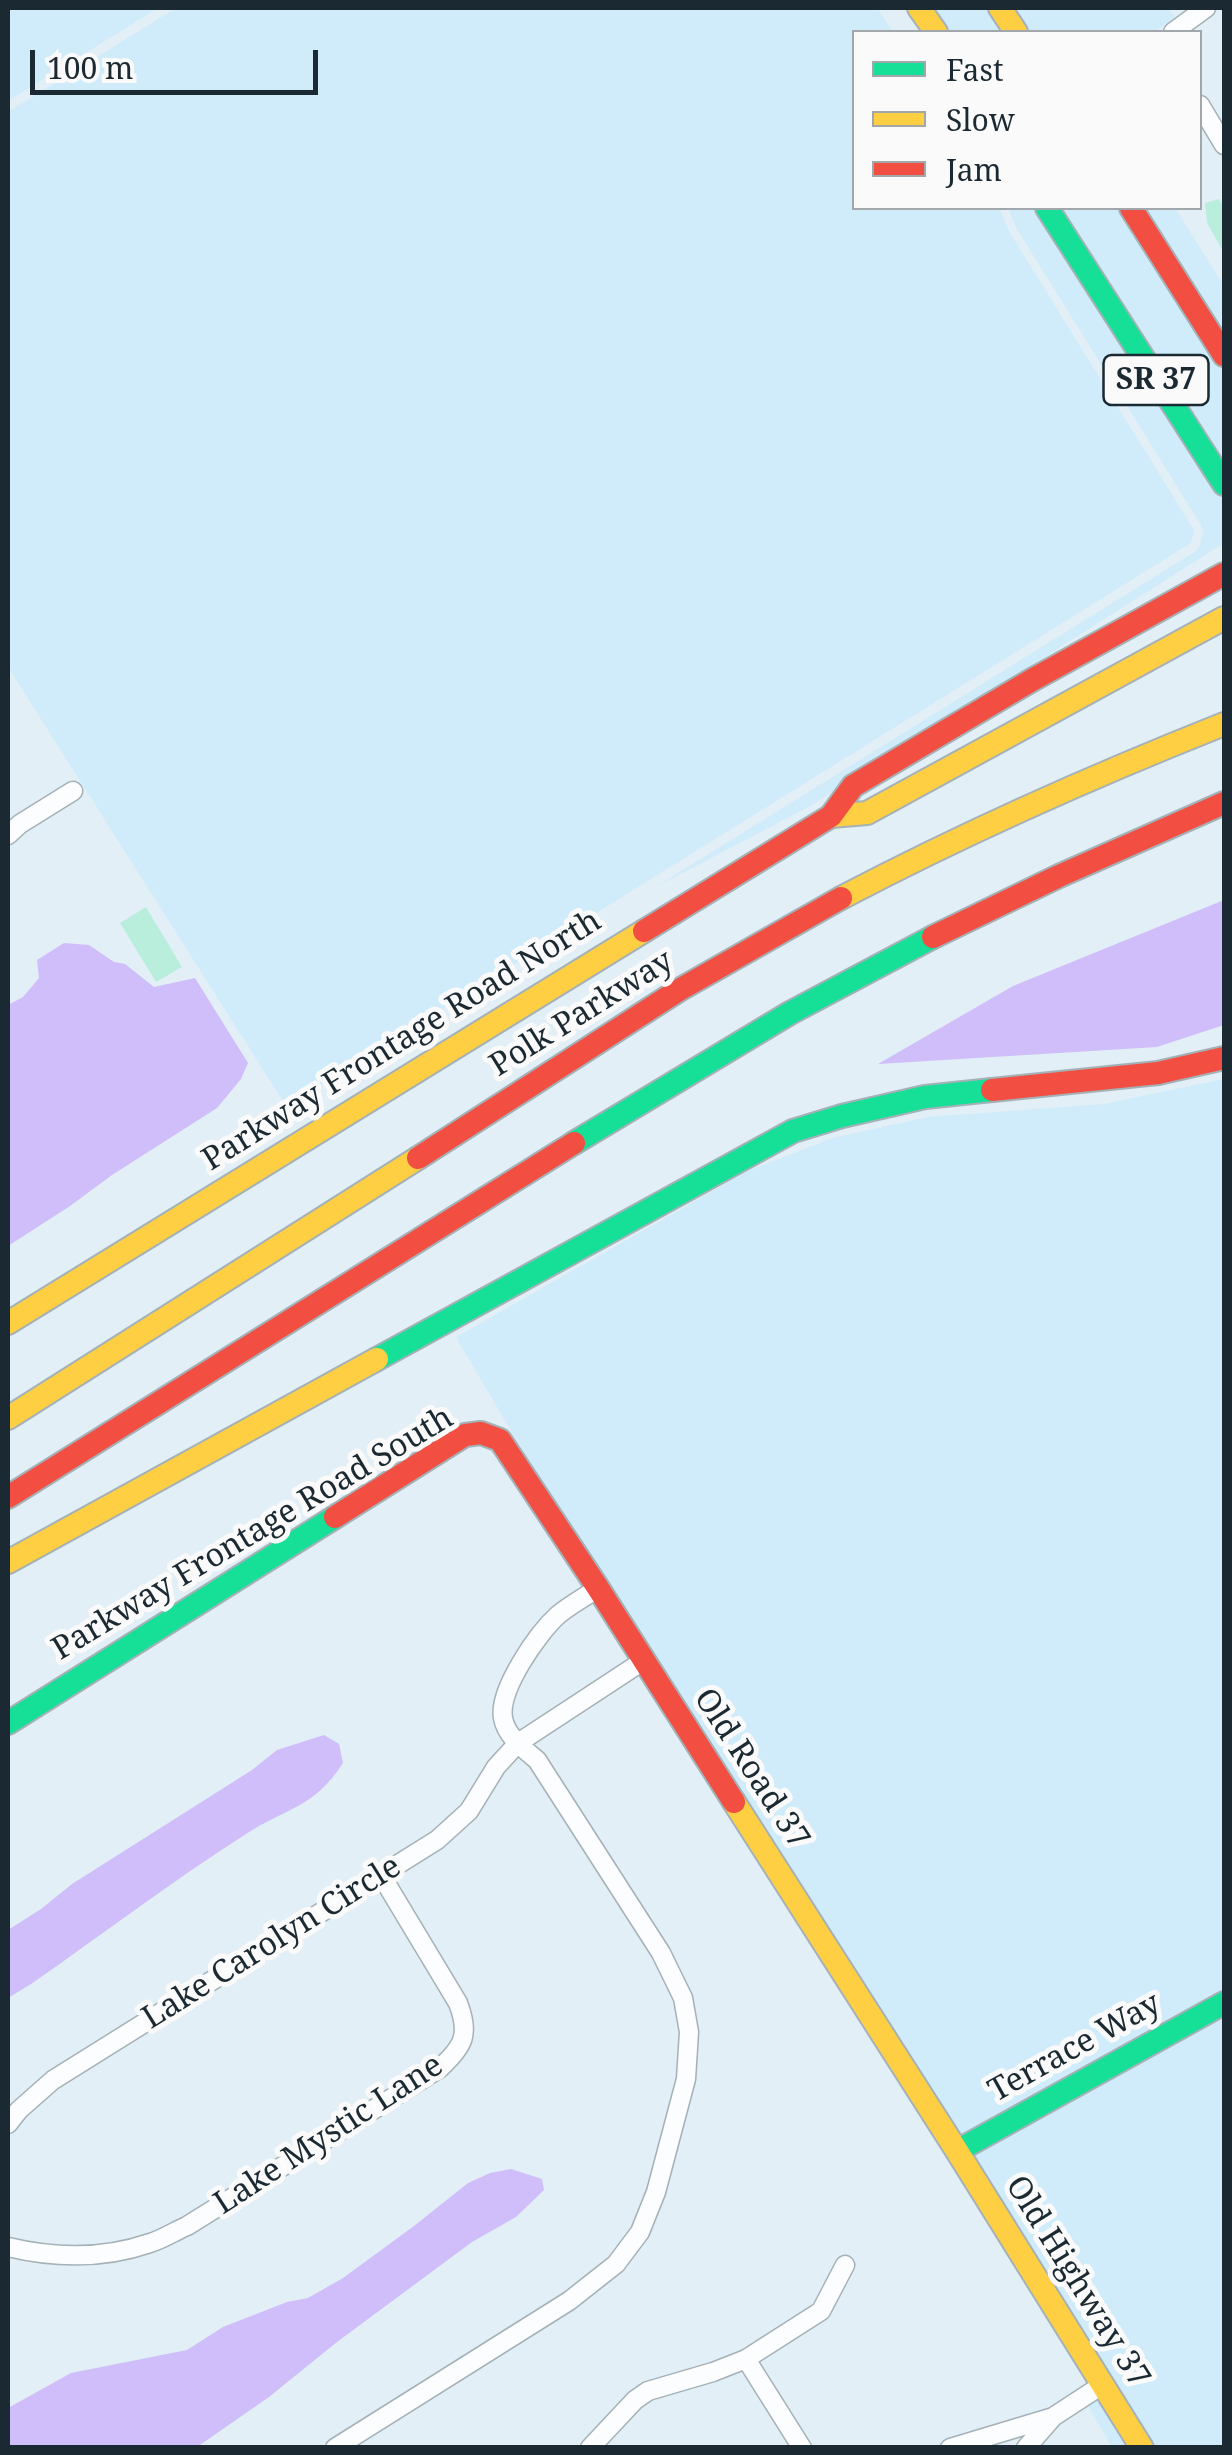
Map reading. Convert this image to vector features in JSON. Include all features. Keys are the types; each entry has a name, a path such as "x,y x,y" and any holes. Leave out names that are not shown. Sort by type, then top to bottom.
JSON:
{"main road":[{"path":"920,8 935,30"},
{"path":"1000,8 1015,30"},
{"name":"SR 37","path":"1049,210 1224,484"},
{"name":"SR 37","path":"1131,210 1224,355"},
{"name":"Parkway Frontage Road North","path":"8,1323 831,816 853,786 1032,680 1224,574"},
{"name":"Parkway Frontage Road North","path":"831,816 867,813 1224,618"},
{"name":"Polk Parkway","path":"8,1418 602,1037 759,942 932,852 1122,764 1224,724"},
{"path":"8,1497 675,1081 791,1013 988,911 1224,803"},
{"path":"8,1562 793,1132 842,1116 926,1097 1158,1073 1224,1058"},
{"name":"Old Road 37","path":"482,1433 500,1440 509,1451 957,2151"},
{"name":"Parkway Frontage Road South","path":"8,1723 465,1435 482,1433"},
{"name":"Terrace Way","path":"957,2151 1224,2002"},
{"name":"Old Highway 37","path":"957,2151 1142,2448"}],"street":[{"path":"1175,30 1206,8"},
{"path":"1202,109 1224,145"},
{"path":"8,835 73,792"},
{"path":"336,2448 569,2301 616,2264 640,2232 650,2205 686,2080 688,2032 683,1998 661,1954 537,1760 507,1729 502,1715 510,1683 533,1644 558,1615 598,1588"},
{"name":"Lake Carolyn Circle","path":"8,2124 18,2110 54,2080 437,1840 469,1812 496,1767 518,1743 642,1660"},
{"name":"Lake Mystic Lane","path":"8,2247 58,2256 108,2253 150,2243 204,2215 440,2068 455,2054 466,2022 381,1875"},
{"path":"590,2448 648,2391 746,2359 822,2311 845,2264"},
{"path":"746,2359 802,2448"},
{"path":"1026,2448 1053,2417 1102,2384"},
{"path":"950,2448 1053,2417"}],"shaded area":[{"path":"8,8 158,8 8,101"},
{"path":"176,8 877,8 892,30 852,30 852,210 1000,210 1010,233 1194,530 1191,543 286,1106 8,667 8,112"},
{"path":"931,8 988,8 1003,30 947,30"},
{"path":"1011,8 1168,8 1175,17 1157,30 1026,30"},
{"path":"1009,210 1037,210 1224,502 1224,543 810,806 654,888 1200,546 1201,525"},
{"path":"1060,210 1119,210 1224,374 1224,466"},
{"path":"1143,210 1176,210 1224,286 1224,337"},
{"path":"1224,900 1224,1025 1157,1047 878,1064 1013,986"},
{"path":"64,943 89,945 114,962 125,964 154,987 195,978 248,1063 241,1079 217,1108 8,1246 8,1005 23,997 39,978 37,960"},
{"path":"1224,1079 1224,1990 960,2136 541,1482 456,1337 748,1171 832,1138 928,1117 1104,1104"},
{"path":"324,1735 339,1744 343,1763 321,1789 299,1806 218,1852 8,1998 8,1930 277,1750"},
{"path":"1224,2015 1224,2447 1154,2447 972,2156"},
{"path":"511,2169 542,2179 544,2190 516,2217 472,2242 197,2447 8,2447 8,2408 71,2373 187,2350 223,2327 308,2298 343,2278 468,2183"},
{"path":"1099,2399 1130,2447 1112,2447 1088,2406"}],"green space":[{"path":"1219,199 1224,208 1224,253 1207,223 1205,203"},
{"path":"146,907 182,967 156,982 120,923"}],"traffic: fast":[{"path":"1048,210 1224,484"},
{"path":"574,1143 790,1013 933,937"},
{"path":"377,1359 793,1131 925,1097 992,1090"},
{"path":"8,1723 335,1517"},
{"path":"957,2151 1224,2003"}],"traffic: slow":[{"path":"919,8 935,30"},
{"path":"1000,8 1015,30"},
{"path":"831,816 867,813 1224,618"},
{"path":"841,898 1030,806 1224,724"},
{"path":"8,1323 644,931"},
{"path":"8,1418 418,1158"},
{"path":"8,1562 377,1359"},
{"path":"734,1802 1142,2448"}],"traffic: jam":[{"path":"1132,210 1224,355"},
{"path":"644,931 831,816 853,786 1032,680 1224,574"},
{"path":"933,937 1224,803"},
{"path":"418,1158 679,990 841,898"},
{"path":"992,1090 1158,1073 1224,1058"},
{"path":"8,1497 574,1143"},
{"path":"335,1517 465,1435 481,1433 500,1440 734,1802"}]}
